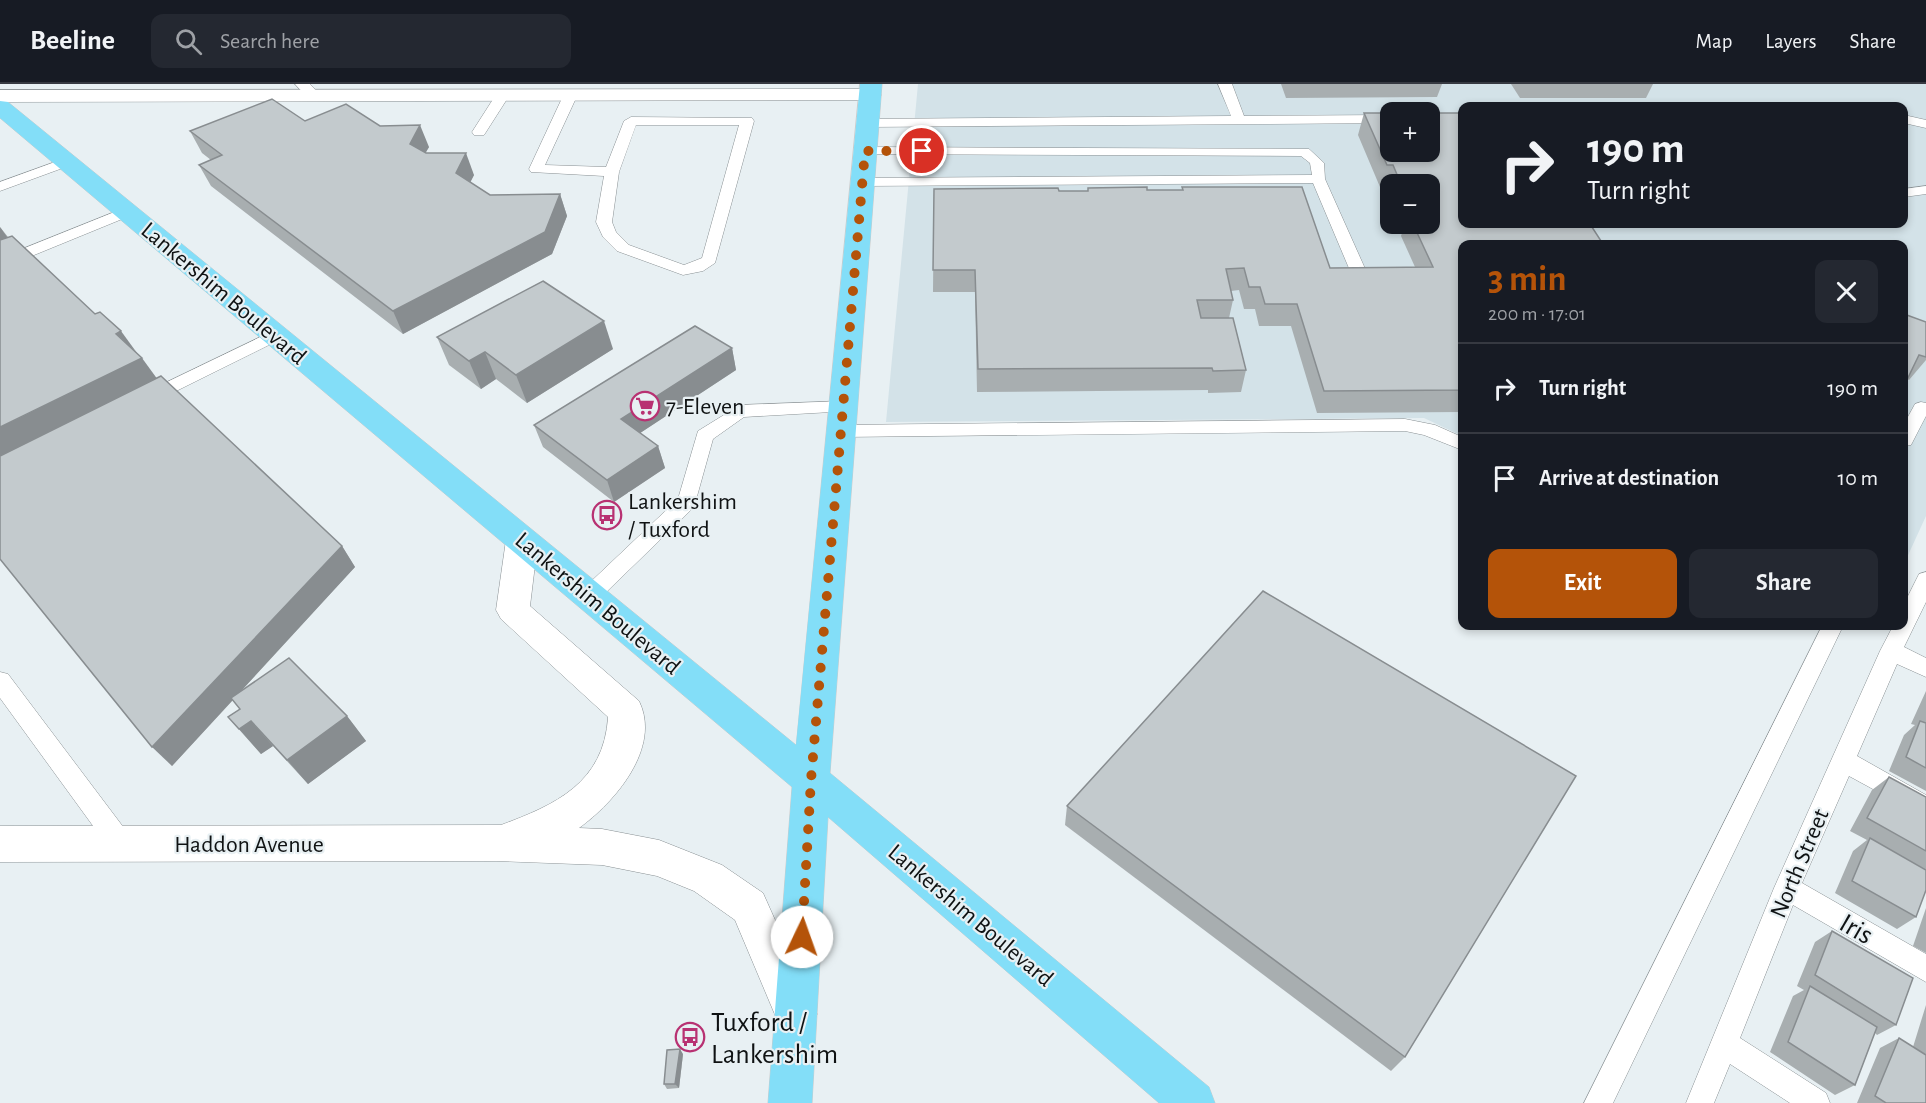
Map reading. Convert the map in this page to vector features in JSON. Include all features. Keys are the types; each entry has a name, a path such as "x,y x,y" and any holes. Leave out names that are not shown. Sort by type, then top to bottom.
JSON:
{"main road":[{"path":"790,1103 811,780 870,90"},
{"name":"Lankershim Boulevard","path":"0,107 811,780 1193,1103"}],"street":[{"path":"0,96 308,90 570,96 660,90 870,90"},
{"name":"Haddon Avenue","path":"497,843 540,831 578,808 607,778 623,745 626,712 513,610 522,540"},
{"name":"Haddon Avenue","path":"0,844 497,843 602,847 659,858 708,878 749,907 797,1017"}],"lane":[{"path":"1225,84 1239,120"},
{"path":"479,132 502,96"},
{"path":"570,96 536,169 612,172"},
{"path":"867,123 1380,119"},
{"path":"1908,120 1926,124"},
{"path":"631,121 747,121 709,260 697,268 683,270 622,248 609,234 604,222 612,172 631,121"},
{"path":"865,151 1304,152 1317,160 1321,173 1318,179"},
{"path":"0,187 66,162"},
{"path":"862,182 1318,179"},
{"path":"1318,179 1359,273"},
{"path":"1908,192 1926,190"},
{"path":"0,264 127,212"},
{"path":"131,407 275,335"},
{"path":"1908,432 1921,408"},
{"path":"589,596 687,502 705,436 740,411 842,419 1405,425 1428,429 1458,442"},
{"name":"North Street","path":"1908,615 1926,580"},
{"path":"1598,1103 1829,630"},
{"name":"North Street","path":"1700,1103 1787,888 1901,630"},
{"path":"1891,651 1926,668"},
{"path":"0,681 121,844"},
{"path":"1844,761 1926,807"},
{"name":"Iris","path":"1787,888 1926,969"},
{"path":"1725,1045 1816,1103"}],"shaded area":[{"path":"918,84 1926,84 1926,516 1908,555 1908,240 1458,240 1458,434 1424,418 886,422"}],"building":[{"path":"272,99 305,121 346,104 380,126 420,125 410,144 426,153 466,153 456,173 490,195 560,194 545,232 393,311 199,165 222,155 190,131"},
{"path":"1364,113 1380,113 1380,149"},
{"path":"1440,113 1458,113 1458,228 1593,228 1600,240 1458,240 1458,390 1324,391 1297,304 1265,304 1260,287 1249,287 1244,268 1226,269 1233,300 1197,300 1201,318 1233,318 1246,370 1213,371 1212,368 978,369 975,270 933,270 934,189 1058,188 1059,191 1088,191 1088,188 1147,187 1147,190 1183,190 1182,187 1302,187 1330,268 1433,267 1418,234 1440,234 1440,174 1397,174 1393,165 1387,165 1386,162 1440,162"},
{"path":"12,236 95,314 100,312 121,331 116,334 142,358 0,427 0,240"},
{"path":"543,281 604,321 516,375 485,352 469,361 437,337"},
{"path":"1908,315 1926,322 1926,357 1919,355 1908,378"},
{"path":"695,326 732,348 621,419 658,446 607,480 534,425"},
{"path":"161,376 342,546 152,747 0,559 0,456"},
{"path":"1263,591 1576,776 1405,1057 1067,806"},
{"path":"289,658 347,716 287,760 251,721 239,729 228,717 240,709 231,698"},
{"path":"1920,721 1926,723 1926,768 1906,757"},
{"path":"1889,777 1926,797 1926,851 1867,818"},
{"path":"1870,838 1926,870 1926,890 1916,917 1852,881"},
{"path":"1832,931 1913,978 1896,1025 1815,975"},
{"path":"1810,986 1877,1027 1855,1085 1788,1042"},
{"path":"1899,1038 1926,1055 1926,1103 1886,1103 1875,1096"},
{"path":"680,1049 675,1084 664,1084 667,1050"}],"place":[{"name":"7-Eleven","path":"645,406"},
{"name":"Lankershim / Tuxford","path":"607,515"},
{"name":"Tuxford / Lankershim","path":"690,1037"}],"route":[{"path":"802,937 811,780 865,151 922,151"}]}
